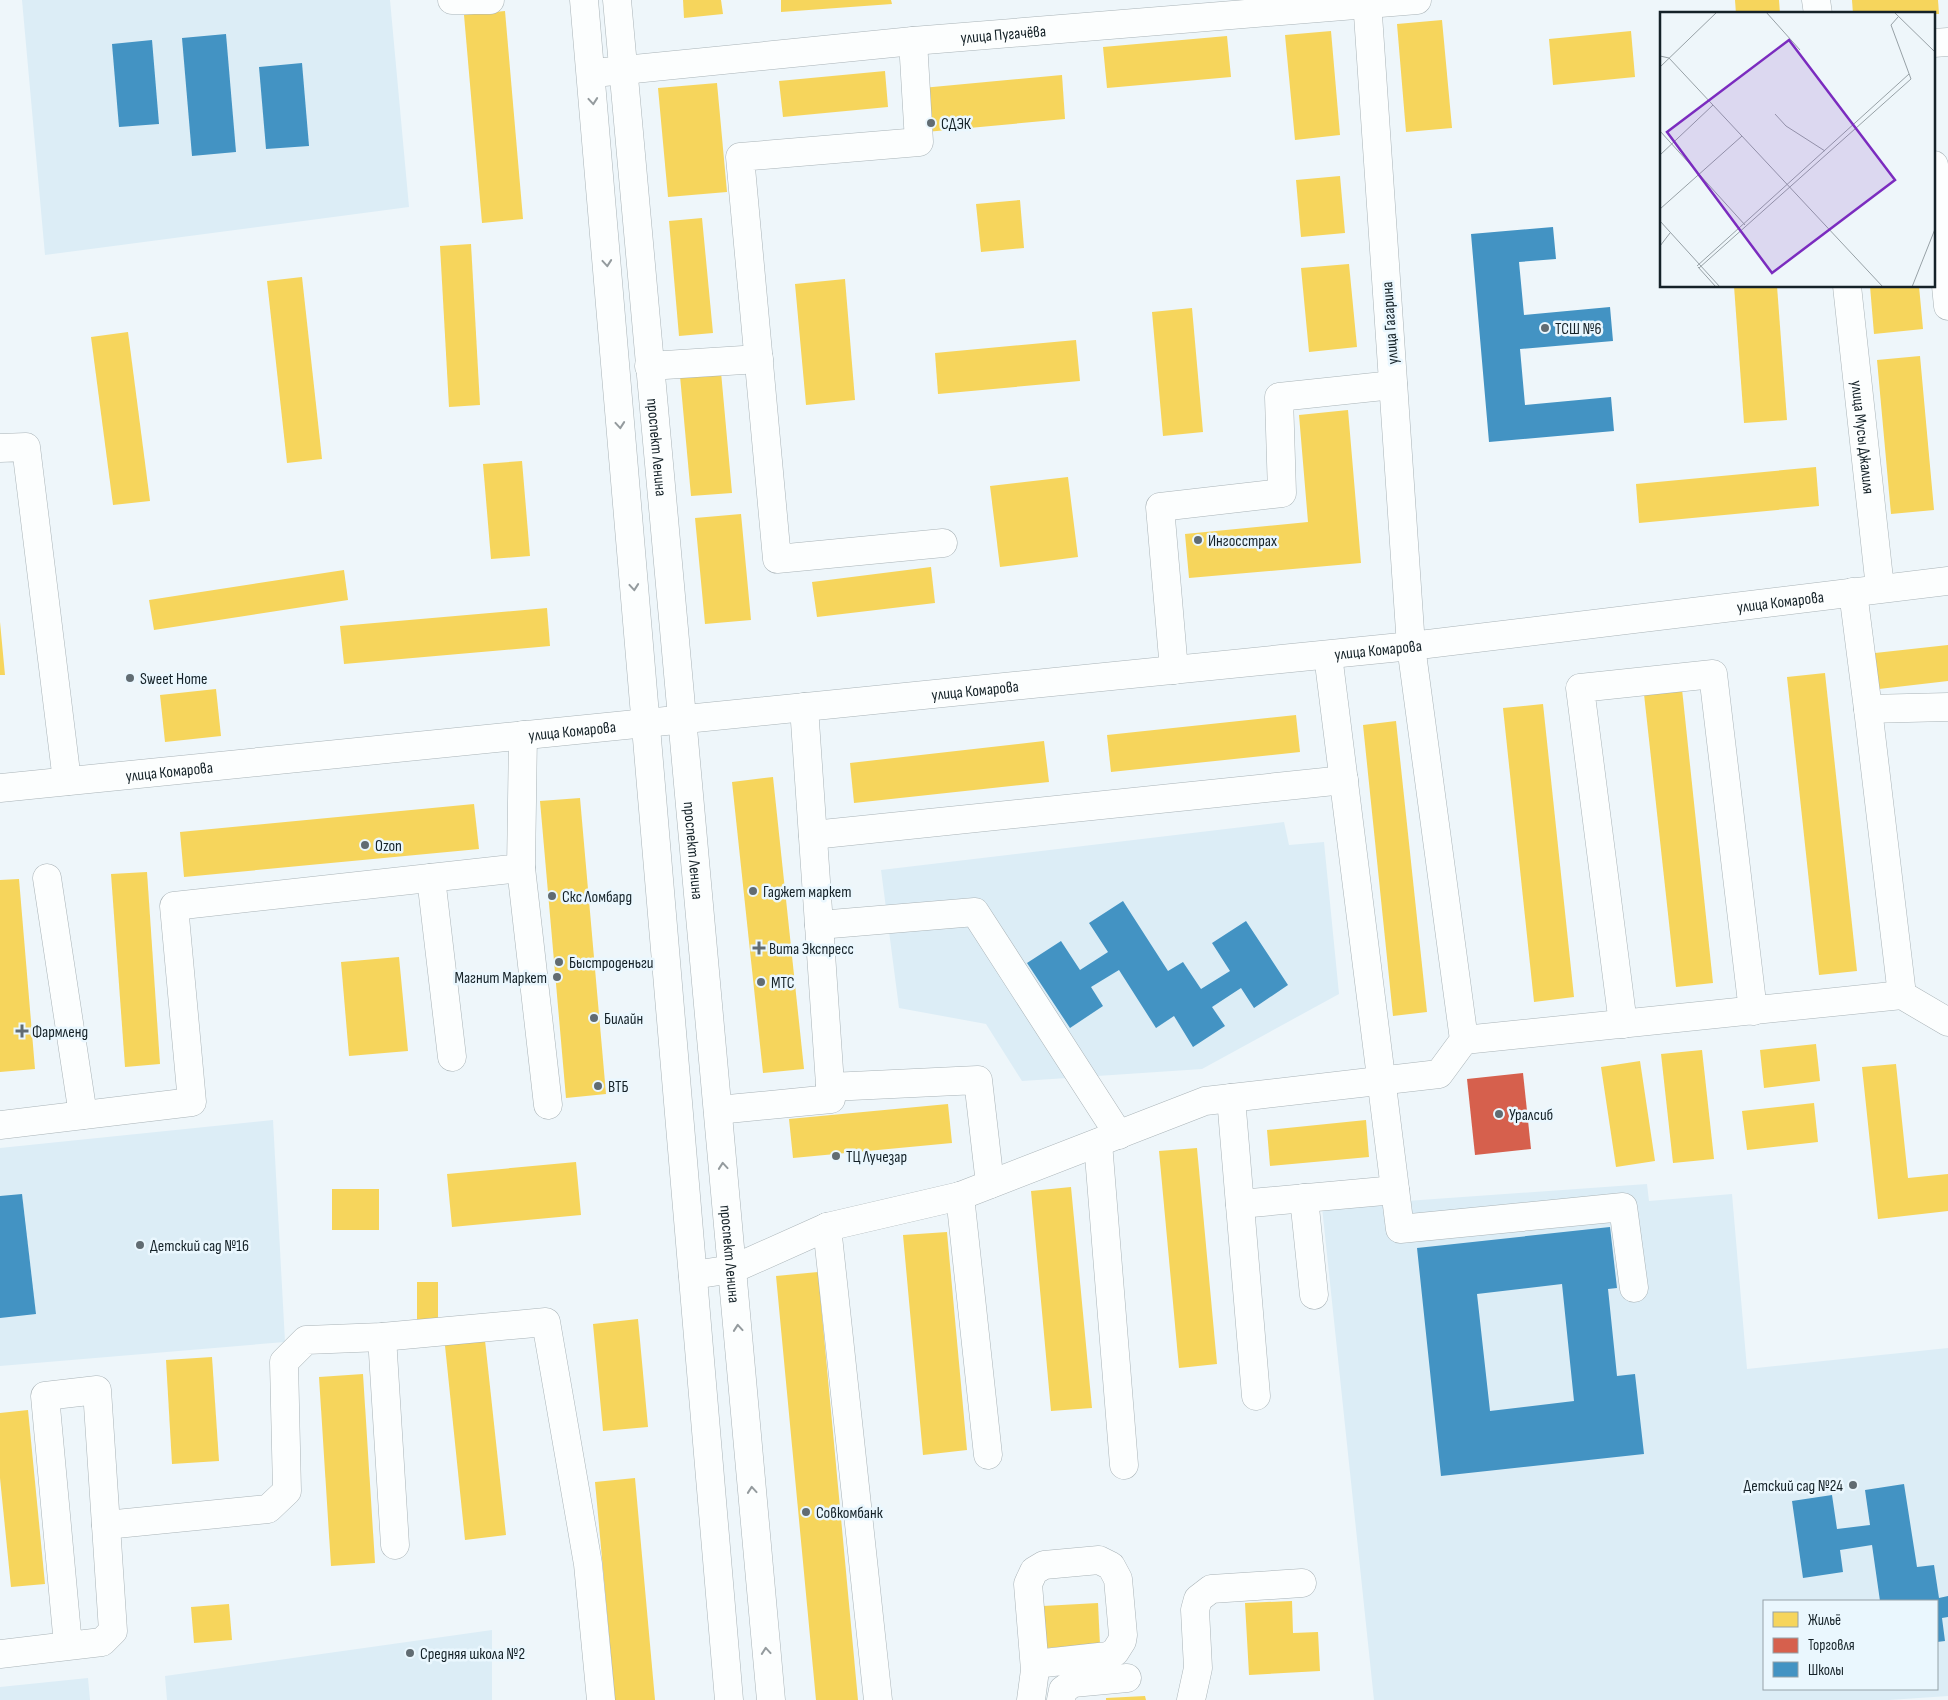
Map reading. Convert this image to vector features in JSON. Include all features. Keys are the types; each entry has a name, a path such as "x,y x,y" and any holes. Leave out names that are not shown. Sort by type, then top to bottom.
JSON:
{"street":[{"path":"452,0 490,0"},
{"path":"584,0 729,1700"},
{"name":"проспект Ленина","path":"617,0 771,1700"},
{"name":"улица Пугачёва","path":"590,74 913,41 1368,2 1417,0"},
{"name":"улица Гагарина","path":"1368,2 1411,646 1464,1040"},
{"path":"913,41 919,142 740,157 777,559 943,543"},
{"path":"1936,185 1948,306"},
{"name":"улица Мусы Джалиля","path":"1847,288 1880,588"},
{"path":"649,366 759,359"},
{"path":"1174,670 1160,507 1282,493 1279,397 1393,385"},
{"path":"0,448 26,447 67,781"},
{"name":"улица Комарова","path":"0,788 1328,655 1948,581"},
{"path":"1853,592 1902,995"},
{"path":"1328,655 1400,1229 1623,1207 1634,1288"},
{"path":"1624,1024 1580,688 1712,674 1753,1011"},
{"path":"718,1110 831,1099 804,707"},
{"path":"1868,710 1948,707"},
{"path":"523,735 521,868 548,1105"},
{"path":"813,835 1344,780"},
{"path":"0,1125 192,1102 174,906 521,868"},
{"path":"47,878 83,1115"},
{"path":"431,878 452,1057"},
{"path":"819,925 975,912 1108,1139 1124,1465"},
{"path":"693,1275 733,1269 827,1227 960,1196 1206,1101 1439,1074 1464,1040 1902,995 1948,1022"},
{"path":"830,1088 978,1080 990,1184"},
{"path":"1231,1098 1256,1396"},
{"path":"1240,1204 1395,1190"},
{"path":"960,1196 988,1455"},
{"path":"1304,1198 1314,1294"},
{"path":"827,1227 878,1700"},
{"path":"106,1524 268,1509 287,1491 284,1362 306,1340 382,1338 546,1322 588,1564 601,1700"},
{"path":"382,1338 396,1545"},
{"path":"0,1654 102,1642 113,1631 97,1390 45,1396 68,1645"},
{"path":"1031,1700 1035,1664 1028,1584 1034,1571 1044,1566 1099,1560 1111,1566 1118,1579 1123,1635 1119,1648 1108,1656 1035,1664"},
{"path":"1191,1700 1198,1668 1195,1610 1198,1600 1204,1592 1211,1588 1302,1583"},
{"path":"1061,1700 1063,1690 1073,1683 1127,1678"}],"shaded area":[{"path":"22,0 390,0 409,207 45,255"},
{"path":"1284,822 1289,845 1324,842 1339,994 1202,1069 1022,1081 986,1024 899,1008 881,870"},
{"name":"Детский сад №16","path":"273,1120 285,1342 0,1366 0,1148"},
{"path":"1647,1184 1649,1201 1732,1194 1747,1369 1948,1348 1948,1696 1889,1700 1374,1700 1322,1207"},
{"name":"Средняя школа №2","path":"492,1630 492,1700 167,1700 165,1676"},
{"path":"88,1678 90,1700 0,1700 0,1687"}],"building: Жильё":[{"path":"683,0 721,0 723,14 684,18"},
{"path":"781,0 891,0 892,4 781,12"},
{"path":"1735,0 1779,0 1780,12 1736,12"},
{"path":"1852,0 1938,0 1939,14 1936,14 1936,12 1853,12"},
{"path":"505,11 523,219 482,223 464,15"},
{"path":"1442,20 1452,128 1406,132 1397,24"},
{"path":"1331,31 1340,135 1295,140 1285,35"},
{"path":"1631,31 1635,77 1553,85 1549,39"},
{"path":"1227,36 1231,77 1107,88 1103,47"},
{"path":"885,71 888,107 783,117 779,81"},
{"path":"1062,75 1065,119 926,132 922,88"},
{"path":"717,83 727,192 668,197 658,88"},
{"path":"1340,176 1345,233 1301,237 1296,180"},
{"path":"1020,200 1024,248 981,252 976,204"},
{"path":"702,218 713,333 679,336 669,221"},
{"path":"471,244 480,405 449,407 440,246"},
{"path":"1349,264 1357,347 1309,352 1301,268"},
{"path":"302,277 322,459 287,463 267,281"},
{"path":"845,279 855,400 806,405 795,284"},
{"path":"1734,288 1777,288 1787,420 1744,423"},
{"path":"1870,288 1919,288 1923,329 1874,334"},
{"path":"1192,308 1203,432 1163,436 1152,312"},
{"path":"128,332 150,501 113,505 91,337"},
{"path":"1076,340 1080,381 938,394 935,353"},
{"path":"1920,356 1934,510 1891,514 1877,360"},
{"path":"721,372 732,493 691,496 680,376"},
{"path":"1348,410 1361,563 1189,578 1185,534 1308,522 1299,415"},
{"path":"522,461 530,556 491,559 483,464"},
{"path":"1816,467 1819,506 1639,523 1636,484"},
{"path":"1068,477 1078,557 1000,567 990,486"},
{"path":"741,514 751,620 705,624 695,518"},
{"path":"931,567 935,603 817,617 812,582"},
{"path":"344,570 348,600 154,630 149,600"},
{"path":"547,608 550,646 344,664 340,626"},
{"path":"0,622 5,675 0,675"},
{"path":"1948,645 1948,681 1879,689 1875,653"},
{"path":"1825,673 1857,971 1819,975 1787,677"},
{"path":"216,689 221,736 165,742 160,695"},
{"path":"1682,689 1713,983 1676,987 1644,694"},
{"path":"1543,704 1574,997 1534,1002 1503,708"},
{"path":"1296,715 1300,752 1111,772 1107,735"},
{"path":"1396,721 1427,1012 1393,1016 1363,725"},
{"path":"1044,741 1049,782 854,803 850,763"},
{"path":"773,777 804,1069 763,1073 732,782"},
{"path":"580,798 606,1094 566,1098 540,801"},
{"path":"474,804 479,849 184,877 180,832"},
{"path":"147,872 160,1064 125,1067 111,874"},
{"path":"19,879 35,1069 0,1072 0,880"},
{"path":"399,957 408,1051 349,1056 341,962"},
{"path":"1816,1044 1820,1081 1764,1088 1760,1050"},
{"path":"1702,1050 1714,1159 1673,1163 1661,1054"},
{"path":"1640,1061 1655,1161 1616,1167 1601,1067"},
{"path":"1896,1064 1908,1178 1948,1174 1948,1211 1878,1219 1862,1067"},
{"path":"1814,1103 1818,1142 1747,1150 1742,1111"},
{"path":"948,1104 952,1143 793,1158 789,1119"},
{"path":"1366,1120 1369,1157 1270,1166 1267,1130"},
{"path":"1197,1148 1217,1364 1179,1368 1159,1151"},
{"path":"576,1162 581,1215 452,1227 447,1174"},
{"path":"1071,1187 1092,1408 1051,1411 1031,1191"},
{"path":"332,1189 379,1189 379,1230 332,1230"},
{"path":"947,1232 967,1450 923,1455 903,1235"},
{"path":"818,1272 858,1700 816,1700 776,1276"},
{"path":"417,1282 438,1282 438,1320 417,1320"},
{"path":"638,1319 648,1427 603,1431 593,1324"},
{"path":"484,1331 506,1535 465,1540 444,1336"},
{"path":"212,1357 219,1461 172,1464 166,1360"},
{"path":"363,1374 375,1563 331,1566 319,1377"},
{"path":"28,1410 45,1584 11,1587 0,1478 0,1413"},
{"path":"635,1478 655,1700 615,1700 595,1482"},
{"path":"1292,1601 1293,1633 1318,1632 1320,1671 1249,1675 1245,1603"},
{"path":"1098,1603 1100,1645 1046,1648 1043,1606"},
{"path":"229,1604 232,1640 194,1643 191,1607"},
{"path":"1145,1696 1146,1700 1106,1700 1106,1698"}],"building: Торговля":[{"name":"Уралсиб","path":"1523,1073 1531,1149 1475,1155 1467,1079"}],"building: Школы":[{"path":"226,34 236,152 192,156 182,38"},
{"path":"152,40 159,124 119,127 112,44"},
{"path":"302,63 309,146 266,149 259,67"},
{"name":"ТСШ №6","path":"1553,227 1556,259 1519,262 1524,315 1610,307 1613,341 1520,349 1525,405 1611,397 1614,431 1489,442 1471,234"},
{"path":"1123,901 1168,971 1183,962 1201,989 1230,971 1212,943 1246,921 1288,985 1254,1008 1241,988 1212,1007 1225,1026 1193,1047 1174,1016 1156,1028 1119,970 1091,987 1103,1006 1070,1028 1027,963 1061,941 1080,970 1108,952 1089,923"},
{"path":"22,1194 36,1314 0,1318 0,1196"},
{"path":"1610,1227 1617,1288 1608,1289 1617,1376 1635,1374 1644,1454 1441,1476 1417,1248","holes":["1562,1284 1574,1401 1490,1411 1477,1294"]},
{"path":"1904,1484 1917,1567 1934,1565 1939,1598 1948,1596 1948,1617 1942,1618 1945,1641 1938,1642 1938,1600 1880,1600 1872,1545 1840,1550 1843,1572 1803,1578 1792,1501 1832,1495 1837,1529 1870,1525 1865,1490"}],"place":[{"name":"СДЭК","path":"931,123"},
{"name":"ТСШ №6","path":"1545,328"},
{"name":"Ингосстрах","path":"1198,540"},
{"name":"Sweet Home","path":"130,678"},
{"name":"Ozon","path":"365,845"},
{"name":"Гаджет маркет","path":"753,891"},
{"name":"Скс Ломбард","path":"552,896"},
{"name":"Вита Экспресс","path":"759,948"},
{"name":"Быстроденьги","path":"559,962"},
{"name":"Магнит Маркет","path":"557,977"},
{"name":"МТС","path":"761,982"},
{"name":"Билайн","path":"594,1018"},
{"name":"Фармленд","path":"22,1031"},
{"name":"ВТБ","path":"598,1086"},
{"name":"Уралсиб","path":"1499,1114"},
{"name":"ТЦ Лучезар","path":"836,1156"},
{"name":"Детский сад №16","path":"140,1245"},
{"name":"Детский сад №24","path":"1853,1485"},
{"name":"Совкомбанк","path":"806,1512"},
{"name":"Средняя школа №2","path":"410,1653"}]}
